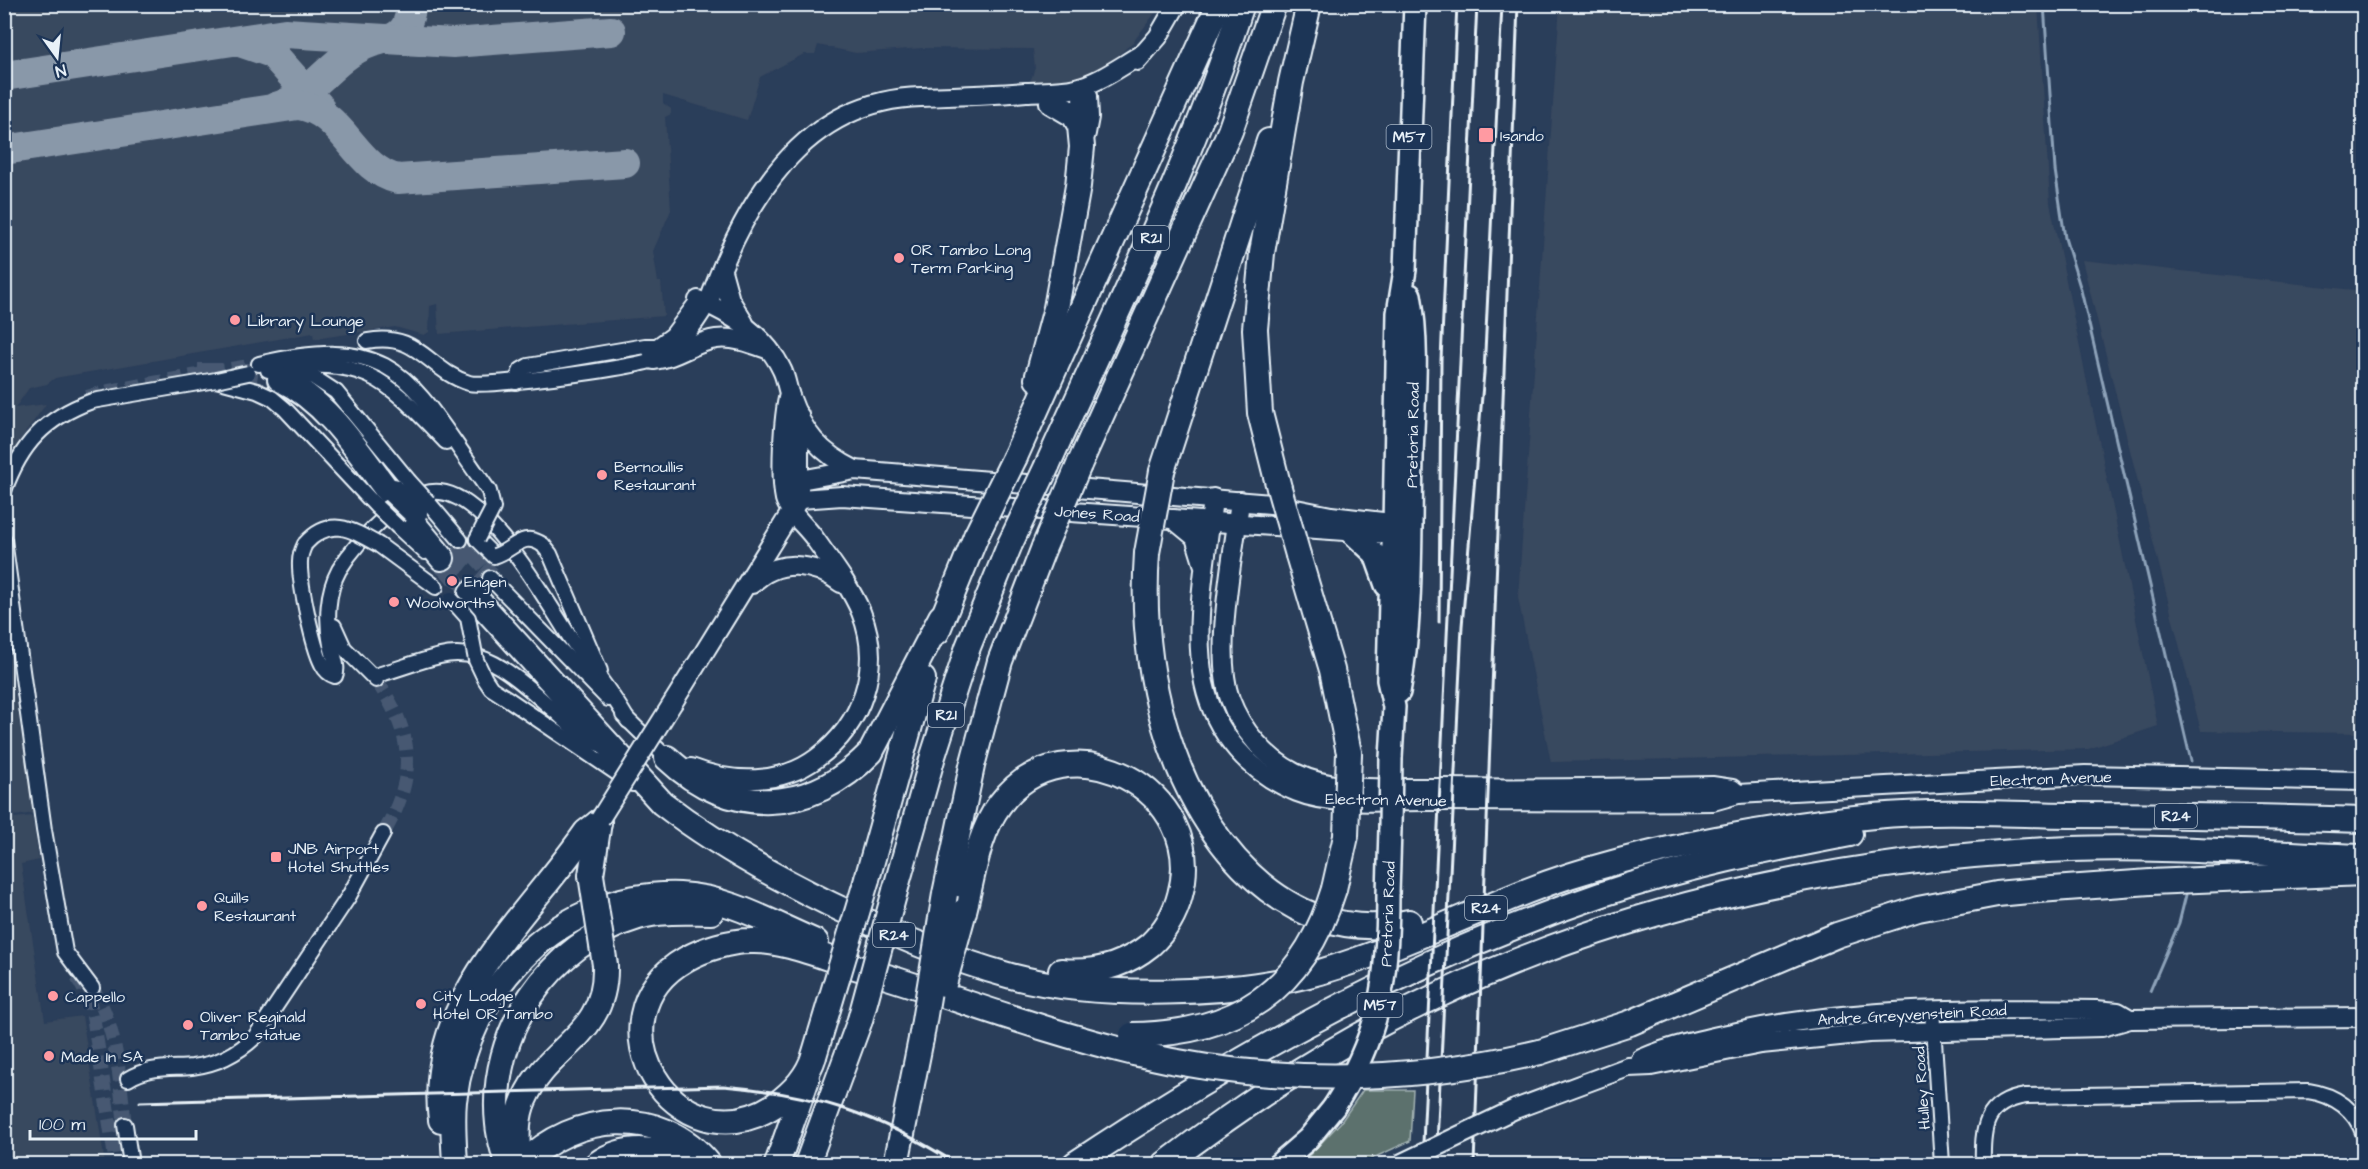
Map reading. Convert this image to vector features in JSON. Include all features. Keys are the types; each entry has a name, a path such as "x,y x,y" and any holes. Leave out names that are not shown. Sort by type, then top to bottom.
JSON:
{"highway":[{"path":"667,758 688,777 705,787 752,801 790,799 834,782 855,768 871,752 941,617 1219,4"},
{"name":"R21","path":"807,1164 860,1020 933,756 968,647 1010,544 1170,197 1224,60 1242,4"},
{"name":"R21","path":"896,1164 923,1044 945,894 972,766 1000,661 1044,547 1079,465 1230,131 1274,4"},
{"path":"1133,1044 1163,1034 1198,1029 1218,1023 1251,1006 1282,983 1306,954 1326,915 1346,836 1349,753 1334,679 1260,413 1255,329 1260,264 1291,82 1310,4"},
{"path":"1291,82 1274,125 1162,471 1147,553 1146,615 1153,678 1164,725 1177,762 1193,797 1230,853 1257,882 1287,903 1321,919 1343,925 1370,927 1398,925 1542,878 1617,861"},
{"path":"1019,447 1056,308 1078,186 1086,117 1085,96"},
{"path":"1052,102 1074,115 1082,138"},
{"path":"280,379 300,390 318,405 373,472 448,552"},
{"path":"484,582 610,746 662,803"},
{"path":"777,1164 791,1130 813,1060 941,617"},
{"path":"923,1044 991,818 1011,791 1036,774 1070,765 1085,764 1111,770 1139,784 1161,803 1175,826 1183,856 1183,883 1170,921 1161,935 1147,947 1116,965 1093,970 1070,972 986,968"},
{"name":"R24","path":"662,803 722,845 806,892 905,940 986,968 1041,982 1114,989 1208,990 1279,982 1352,962 1529,890 1617,861 1717,839 1864,817 1937,813 2364,820"},
{"path":"1075,1164 1133,1125 1302,1025 1454,951 1519,924 1681,871 1778,848 1864,832 1989,814"},
{"path":"507,1164 508,1123 534,1082 596,1014 604,987 604,965 591,875 599,820"},
{"path":"450,1164 440,1113 442,1067 450,1032 468,990 486,958 586,832 599,820"},
{"path":"1165,1164 1263,1096 1335,1050 1441,994 1548,950 1637,920 1727,895 1900,864 1967,856 2073,849 2364,857"},
{"name":"R24","path":"789,931 903,981 1084,1041 1133,1044 1178,1063 1247,1074 1355,1078 1456,1070 1540,1052 1630,1023 1837,935 1881,919 1929,906 1996,894 2050,889 2150,882 2364,873"},
{"path":"455,1164 454,1100 467,1047 478,1021 510,971 530,950 571,918 619,901 680,895 726,903 789,931"},
{"path":"518,1164 508,1123 501,1071 509,1038 530,995 546,975 577,947 601,932 638,917 681,912 713,912 789,931"},
{"path":"813,1060 796,1087 765,1112 746,1118 724,1120 687,1111 663,1093 654,1081 644,1055 641,1033 650,998 670,971 685,960 727,944 752,941 804,951 903,981"},
{"path":"523,1164 541,1148 578,1128 614,1122 635,1123 671,1132 700,1153 709,1164"},
{"path":"597,1164 618,1154 644,1150 666,1154 686,1164"}],"main road":[{"path":"990,96 1052,102 1085,96 1129,70 1158,37 1177,4"},
{"name":"Pretoria Road","path":"1394,707 1399,693 1403,662 1402,529 1414,370 1412,307 1405,270 1415,4"},
{"path":"855,470 836,461 818,446 789,394 782,368 768,349 746,327 706,298 758,198 774,173 804,141 821,128 867,106 920,97 990,96 1076,88 1110,74 1144,53"},
{"path":"722,271 730,300 746,327"},
{"path":"656,353 675,356 714,339 744,341 768,349"},
{"path":"667,758 717,776 745,780 767,778 810,763 838,740 850,724 863,699 870,661 867,630 847,587 814,537 792,495 785,412 789,394"},
{"path":"599,820 740,597 792,495 799,415"},
{"path":"792,495 855,470"},
{"name":"Jones Road","path":"855,470 1214,498 1402,529"},
{"name":"Jones Road","path":"792,495 842,496 1350,532 1402,529"},
{"name":"Electron Avenue","path":"1214,498 1205,574 1201,666 1210,703 1224,733 1242,756 1267,776 1298,793 1336,800 1713,801 1738,794 2085,775 2364,781"},
{"name":"Electron Avenue","path":"1240,501 1222,646 1225,681 1242,724 1267,753 1294,773 1312,780 1348,786 1503,789 1712,786 1732,789 1738,794"},
{"path":"1171,518 1195,537 1205,574"},
{"path":"1233,558 1247,538 1275,527"},
{"name":"Pretoria Road","path":"1281,1164 1308,1139 1352,1080 1379,1010 1388,954 1394,707 1388,680 1390,600 1402,529"},
{"path":"1350,532 1376,554 1390,600"},
{"path":"740,597 764,574 788,566 805,566 823,571 847,587"},
{"name":"Andre Greyvenstein Road","path":"1628,1067 1638,1060 1669,1048 1782,1022 1866,1013 1932,1010 2102,1010 2118,1012 2130,1019"},
{"name":"Andre Greyvenstein Road","path":"1400,1164 1515,1108 1628,1067 1818,1037 2102,1026 2130,1019 2364,1017"}],"street":[{"path":"366,341 387,339 404,342 471,384 516,382 606,368 622,368 656,353 706,298"},
{"path":"516,382 521,370 528,366 645,346 656,353"},
{"path":"4,491 12,469 33,437 75,407 92,401 216,380 310,353 339,352 358,356 396,372 413,385 489,491 493,508 477,539 494,556 524,539 535,540 543,544 550,554 606,684"},
{"path":"254,368 312,365 356,369 365,373 391,387 477,474"},
{"path":"254,368 303,374 323,382 336,392 367,430 392,493"},
{"path":"216,380 240,385 272,398 335,462 392,493"},
{"path":"628,721 606,684 567,634 516,554 474,509 447,493 434,492 416,497 387,515 352,552 334,580 328,620 337,670 335,676 323,666 300,575 300,555 305,544 326,528 338,527 354,531 398,557 441,591 468,618 476,660 488,684 662,803"},
{"path":"4,540 44,830 66,956 92,988"},
{"path":"484,582 510,596 628,721 667,758"},
{"path":"331,594 333,621 341,643 375,678 442,656 459,654 483,658 520,681 594,742 610,746"},
{"path":"128,1079 151,1069 208,1064 242,1049 255,1037 349,896 383,834"},
{"name":"Hulley Road","path":"1932,1010 1942,1164"},
{"path":"1983,1164 1983,1131 1988,1118 1999,1106 2026,1096 2308,1091 2326,1093 2354,1114 2364,1135"},
{"path":"125,1125 131,1164"}],"shaded area":[{"path":"5,5 1161,5 1133,42 1105,67 1082,77 1055,83 1030,82 1035,68 1033,49 922,48 856,53 818,45 815,54 804,54 760,77 747,120 663,95 663,103 671,109 671,114 665,117 671,210 653,251 658,282 661,282 664,316 439,334 437,304 430,306 429,332 424,335 395,327 314,339 313,333 55,378 47,384 29,388 15,408 46,404 5,461"},
{"path":"1560,5 2038,5 2050,203 2158,726 2088,749 1551,762 1518,597"},
{"path":"2082,260 2363,291 2363,733 2201,731"},
{"path":"4,572 14,634 6,636 34,813 14,816 15,818 32,816 39,860 21,864 45,1021 82,1016 105,1164 5,1164"}],"green space":[{"path":"1363,1090 1413,1090 1410,1141 1360,1164 1301,1164 1341,1122"}],"waterway":[{"path":"2044,4 2055,170 2065,238 2081,290 2191,761"},
{"path":"2150,991 2179,923 2186,895"}],"taxiway":[{"path":"388,39 403,31 412,4"},
{"path":"4,76 285,33 453,43 611,31"},
{"path":"276,107 304,93 350,53 380,40"},
{"path":"237,41 272,53 319,106"},
{"path":"4,150 298,105 314,109 327,118 370,164 398,179 625,163"}],"tunnel":[{"path":"87,397 259,364"},
{"path":"198,375 257,375 280,379"},
{"path":"460,540 490,574"},
{"path":"453,547 490,578"},
{"path":"442,558 471,593"},
{"path":"436,563 471,593"},
{"path":"376,680 398,720 407,756 402,793 383,834"},
{"path":"77,977 89,998 116,1164"},
{"path":"92,988 101,1003 112,1037 119,1072 125,1125"}],"railway":[{"path":"1439,622 1441,360 1457,4"},
{"path":"1422,1164 1477,4"},
{"path":"1436,1164 1462,626 1484,373 1502,4"},
{"path":"1474,1164 1518,4"},
{"path":"140,1102 723,1086 788,1095 846,1109 900,1132 957,1164"}],"place":[{"name":"Isando","path":"1486,135"},
{"name":"OR Tambo Long Term Parking","path":"899,258"},
{"name":"Library Lounge","path":"235,320"},
{"name":"Bernoullis Restaurant","path":"602,475"},
{"name":"Engen","path":"452,581"},
{"name":"Woolworths","path":"394,602"},
{"name":"JNB Airport Hotel Shuttles","path":"276,857"},
{"name":"Quills Restaurant","path":"202,906"},
{"name":"Cappello","path":"53,996"},
{"name":"City Lodge Hotel OR Tambo","path":"421,1004"},
{"name":"Oliver Reginald Tambo statue","path":"188,1025"},
{"name":"Made In SA","path":"49,1056"}]}
